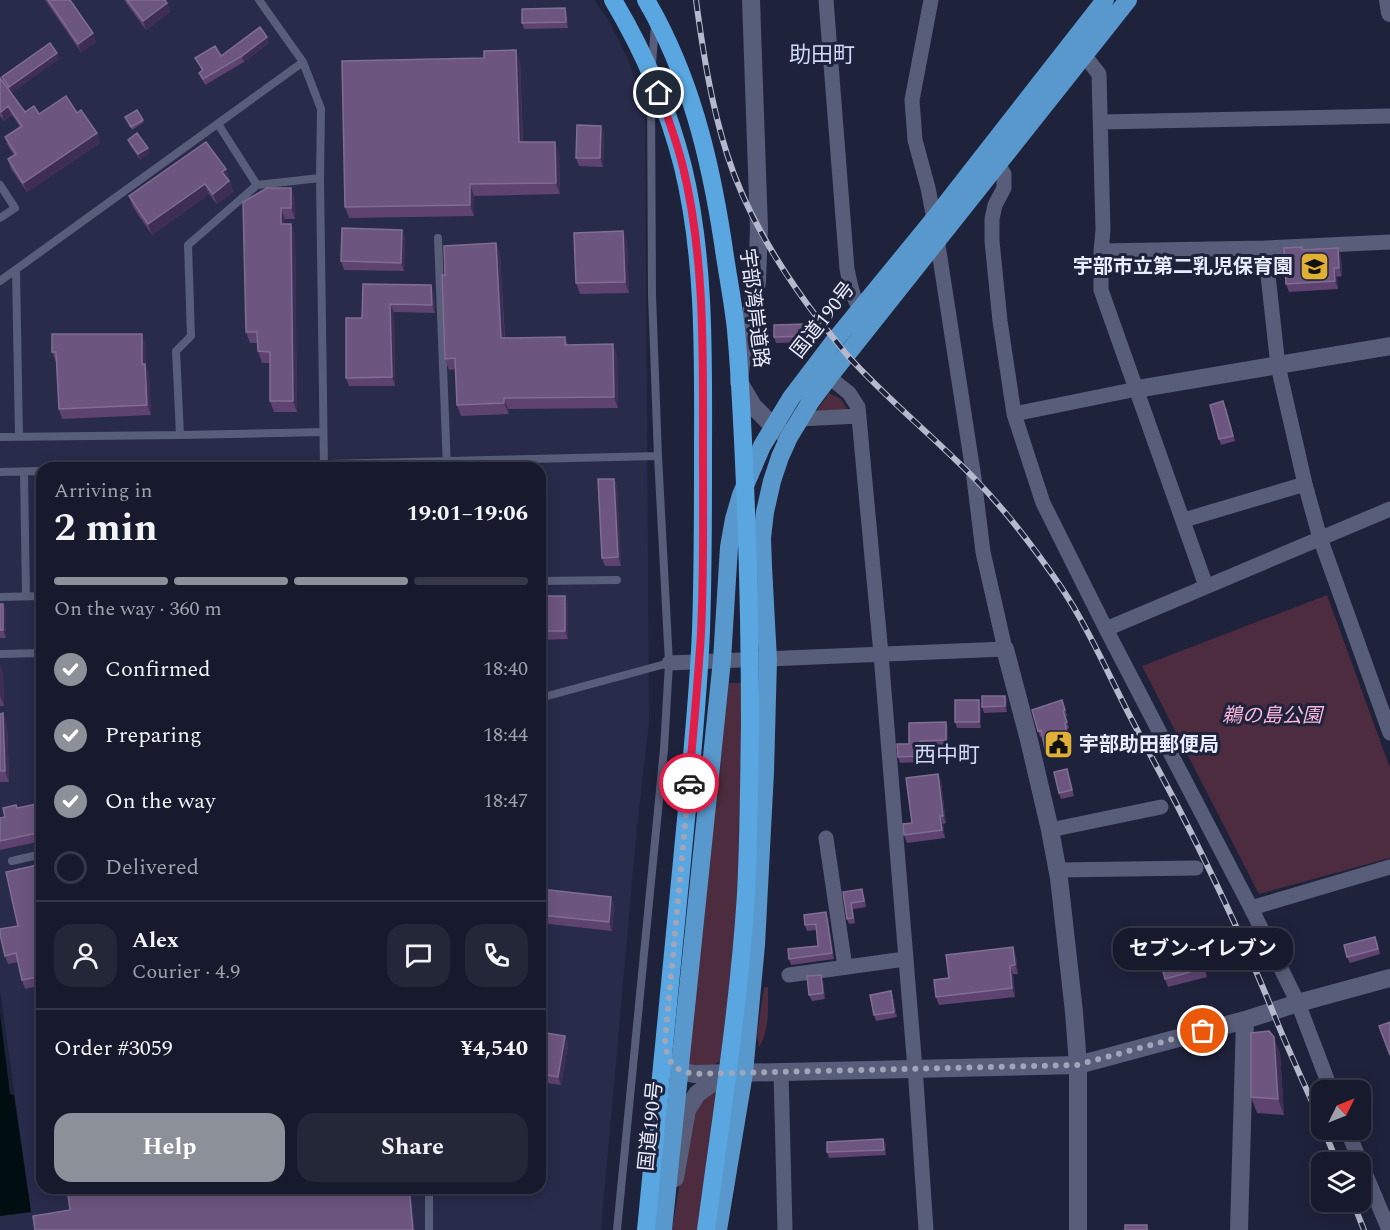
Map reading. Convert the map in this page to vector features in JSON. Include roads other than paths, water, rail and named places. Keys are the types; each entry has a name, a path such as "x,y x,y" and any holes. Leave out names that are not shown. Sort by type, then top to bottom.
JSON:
{"highway":[{"path":"613,0 649,69 668,117 683,169 698,268 703,365 701,633 684,839 646,1230"},
{"name":"宇部湾岸道路","path":"646,0 665,34 686,83 702,137 716,198 741,387 750,635 746,894 739,978 735,1073 706,1230"},
{"name":"国道190号","path":"663,1230 722,660 729,547 741,495 773,426 791,398 936,241 998,164 1077,49 1105,0"},
{"name":"国道190号","path":"717,1230 735,1073 756,945 768,660 762,538 765,512 780,457 799,419 829,377 866,315 934,219 1077,49 1128,0"}],"street":[{"path":"751,0 759,228 757,281 742,354 739,382 753,406 773,426 789,437"},
{"path":"826,0 848,269 852,291 866,315"},
{"path":"930,0 912,100 915,140 934,219 974,478 983,552 1058,870 1074,1012 1077,1065 1078,1230"},
{"path":"1388,0 1390,13"},
{"path":"1077,49 1099,74 1103,230 1101,290 1206,586"},
{"path":"1101,122 1390,116"},
{"path":"998,164 1004,174 1004,188 995,205 992,240 1000,321 1014,414 1043,502 1298,1003 1327,1080"},
{"path":"1101,251 1265,248 1390,242"},
{"path":"1265,248 1278,366 1305,484 1320,538 1385,706 1390,732"},
{"path":"1014,414 1390,346"},
{"path":"829,377 849,393 858,407 881,654 926,1230"},
{"path":"799,419 859,416"},
{"path":"1184,520 1305,484"},
{"path":"1106,629 1390,509"},
{"path":"669,663 1005,649"},
{"path":"1050,830 1161,807"},
{"path":"826,838 845,967"},
{"path":"1251,908 1390,867"},
{"path":"1058,870 1196,868"},
{"path":"789,975 905,959"},
{"path":"665,1041 668,1057 674,1066 679,1070 694,1074 1077,1065 1390,978"},
{"path":"1239,1230 1245,1020"},
{"path":"781,1072 785,1230"},
{"path":"663,1230 687,1110 697,1094 735,1073"},
{"path":"1351,1140 1388,1222"}],"lane":[{"path":"260,0 303,62 321,109 324,462"},
{"path":"617,1230 664,749 669,663 652,295 651,79 656,0"},
{"path":"0,281 303,62"},
{"path":"218,124 257,185"},
{"path":"180,435 176,351 191,336 188,245 257,185 320,178"},
{"path":"0,185 15,208 0,218"},
{"path":"438,238 447,462"},
{"path":"16,270 19,437"},
{"path":"0,437 323,432"},
{"path":"517,462 658,456"},
{"path":"0,472 36,471"},
{"path":"24,472 26,596"},
{"path":"546,581 617,580"},
{"path":"0,597 36,596"},
{"path":"0,654 36,653"},
{"path":"546,696 669,663"},
{"path":"12,861 36,855"},
{"path":"429,1194 429,1230"}],"railway":[{"path":"696,0 708,78 721,135 735,177 754,220 778,262 848,356 987,492 1031,545 1071,603 1178,807 1217,887 1311,1099"},
{"path":"1328,1140 1333,1152"},
{"path":"1357,1212 1364,1230"}],"place":[{"name":"宇部市立第二乳児保育園","path":"1314,267"},
{"name":"宇部助田郵便局","path":"1058,745"},
{"name":"セブン-イレブン","path":"1203,1031"}],"district":[{"name":"助田町","path":"822,55"},
{"name":"西中町","path":"947,755"}],"park label":[{"name":"鵜の島公園","path":"1272,716"}]}
